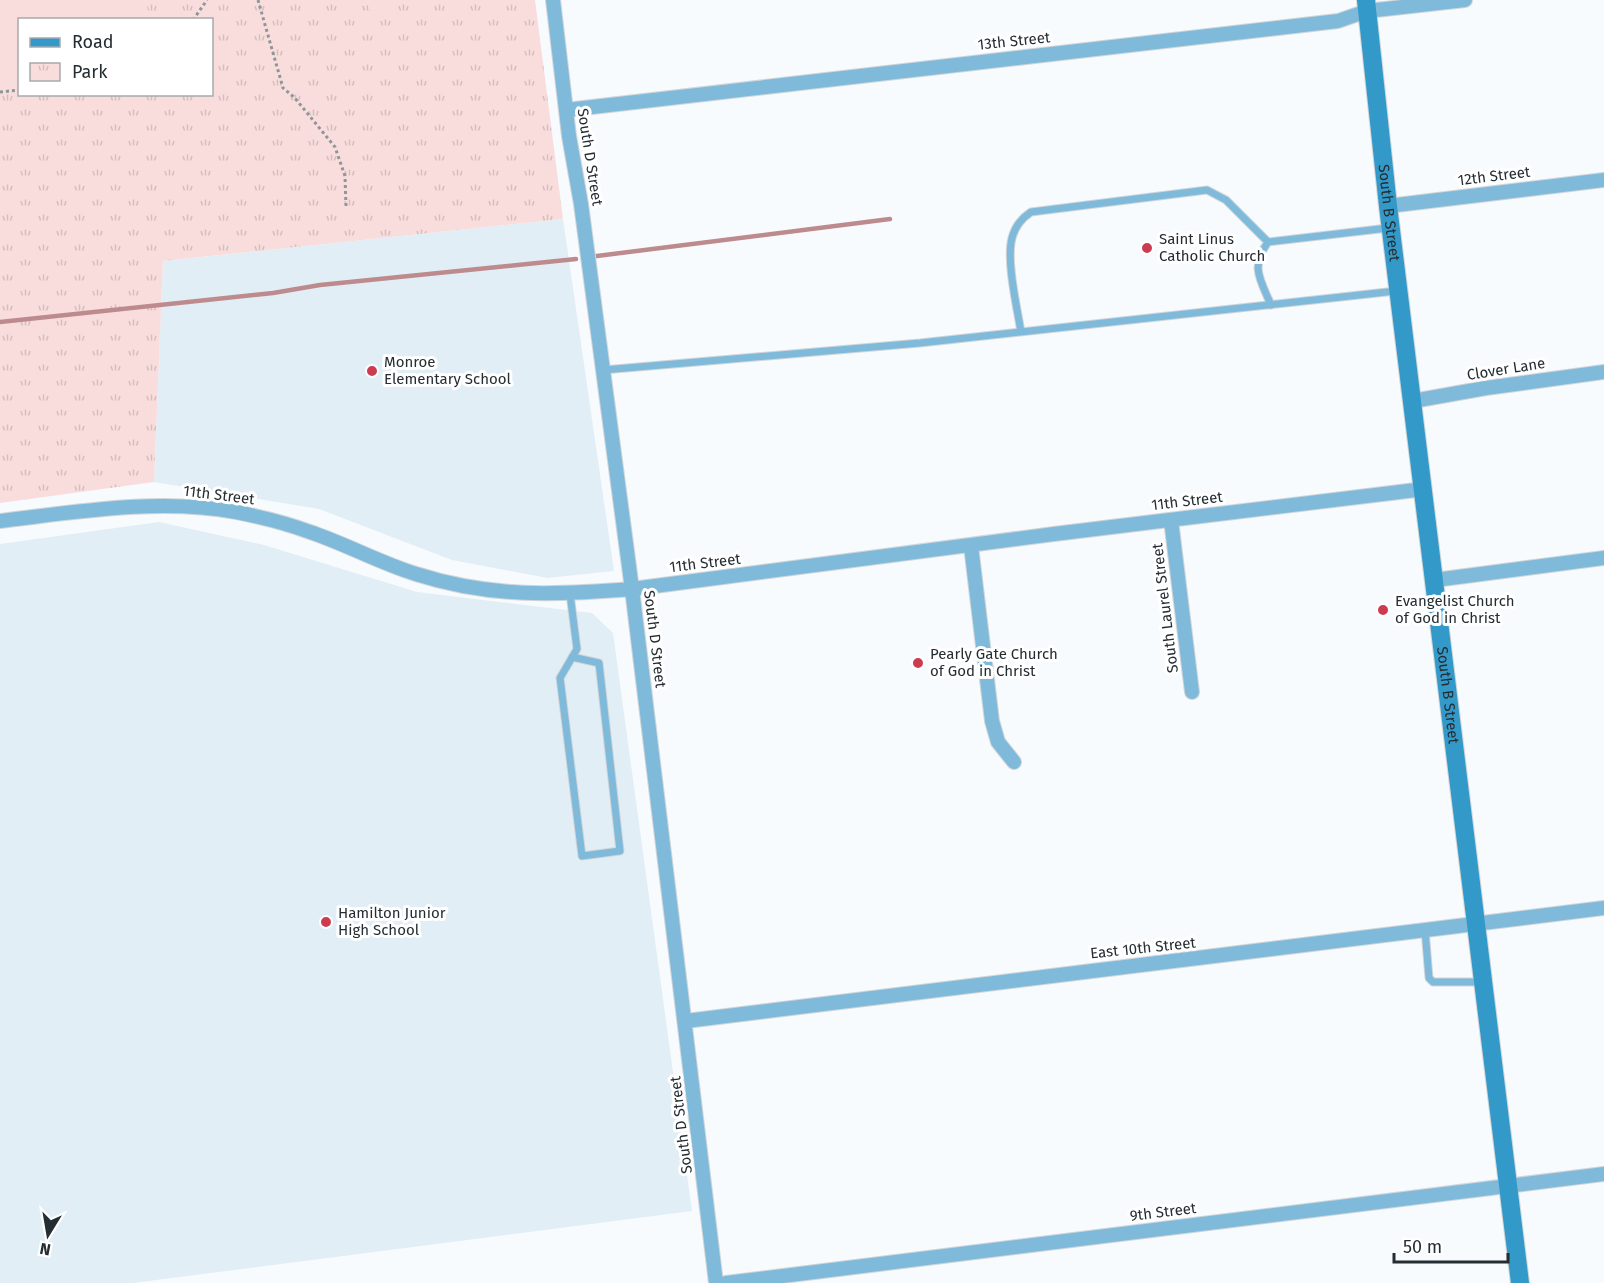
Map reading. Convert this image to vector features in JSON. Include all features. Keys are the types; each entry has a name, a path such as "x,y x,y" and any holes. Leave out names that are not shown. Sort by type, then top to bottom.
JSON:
{"street":[{"name":"South D Street","path":"553,0 569,136 581,204 632,589 716,1283"},
{"name":"13th Street","path":"566,110 1338,21 1367,6 1465,0"},
{"name":"South B Street","path":"1367,6 1388,206 1436,580 1520,1283"},
{"name":"12th Street","path":"1388,206 1604,180"},
{"name":"Clover Lane","path":"1413,401 1486,388 1604,372"},
{"name":"11th Street","path":"0,521 125,507 209,508 274,520 312,532 394,566 444,582 518,594 570,594 632,589 1424,489"},
{"name":"South Laurel Street","path":"1171,520 1192,692"},
{"path":"971,546 992,721 998,742 1014,762"},
{"path":"1436,580 1604,558"},
{"name":"East 10th Street","path":"686,1021 1604,908"},
{"name":"9th Street","path":"726,1283 1604,1174"}],"lane":[{"path":"1021,332 1010,254 1012,236 1021,219 1031,212 1207,190 1226,200 1268,242"},
{"path":"1270,304 1257,267 1261,252 1268,242 1391,227"},
{"path":"603,370 920,343 1399,290"},
{"path":"570,594 577,649 572,657 560,678 582,856 620,851 599,663 572,657"},
{"path":"1425,930 1429,978 1432,982 1483,982"}],"path":[{"path":"194,18 207,0"},
{"path":"258,0 284,88 336,147 345,176 346,207"},
{"path":"0,92 18,90"}],"shaded area":[{"name":"Monroe Elementary School","path":"563,219 614,571 547,578 452,560 319,509 154,482 163,261"},
{"name":"Hamilton Junior High School","path":"159,522 264,545 417,592 592,613 613,633 692,1211 133,1283 0,1283 0,544"}],"green space":[{"path":"0,0 535,0 563,219 163,261 154,482 0,503"},
{"path":"0,0 144,0 147,5 149,18 18,18 18,77 0,79"},
{"path":"364,0 407,0 377,20"}],"waterway":[{"path":"589,257 890,219"},
{"path":"0,322 273,293 320,285 576,259"}],"place":[{"name":"Saint Linus Catholic Church","path":"1147,248"},
{"name":"Monroe Elementary School","path":"372,371"},
{"name":"Evangelist Church of God in Christ","path":"1383,610"},
{"name":"Pearly Gate Church of God in Christ","path":"918,663"},
{"name":"Hamilton Junior High School","path":"326,922"}]}
